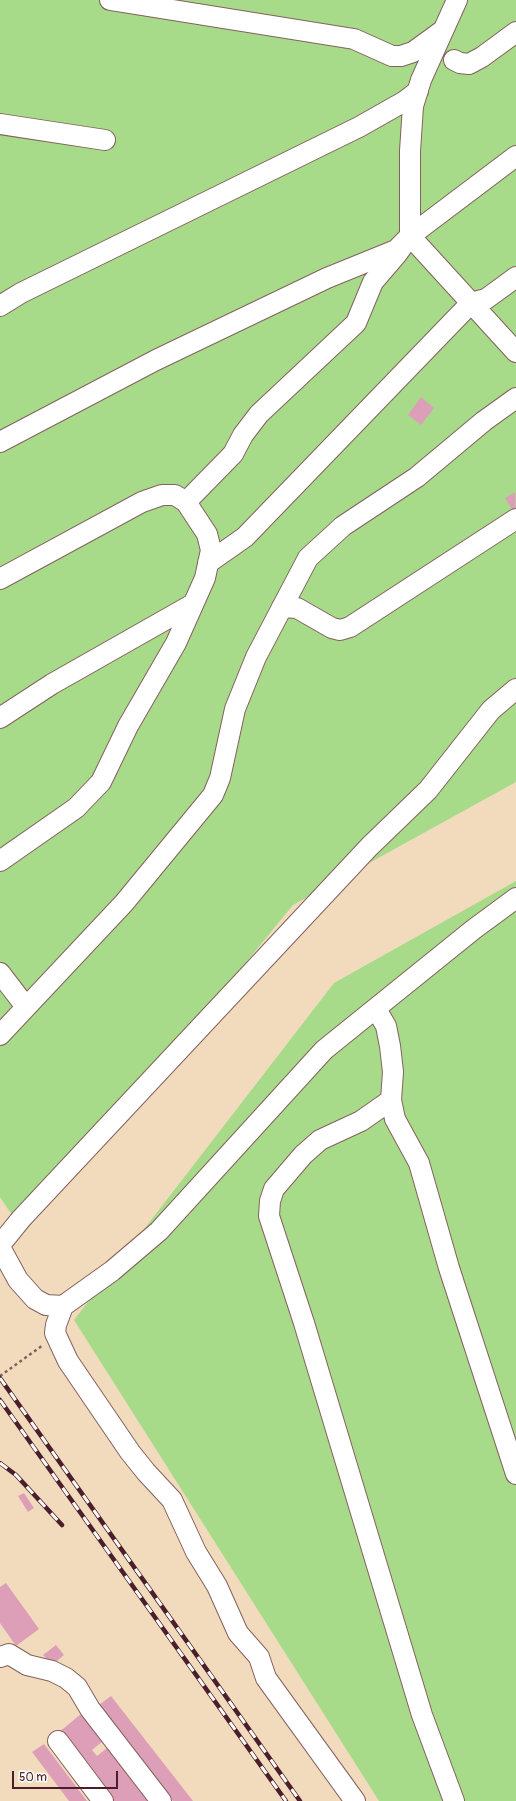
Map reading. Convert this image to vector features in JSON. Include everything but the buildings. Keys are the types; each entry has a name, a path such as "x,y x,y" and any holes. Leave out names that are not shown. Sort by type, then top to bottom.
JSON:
{"street":[{"path":"110,0 354,38 392,56 401,56 413,52 444,30"},
{"path":"186,502 232,454 242,435 259,414 356,323 373,282 410,236 410,152 413,106 421,80 457,0"},
{"path":"454,60 460,63 469,64 482,57 516,32"},
{"path":"0,306 71,268 359,127 405,101 418,91"},
{"path":"0,124 105,140"},
{"path":"0,442 163,357 326,278 396,250 410,236 516,156"},
{"path":"410,236 516,352"},
{"path":"208,563 245,537 471,303 486,299 516,277"},
{"path":"0,1034 124,903 213,794 220,778 234,708 256,657 308,558 343,526 417,476 516,398"},
{"path":"0,579 142,502 162,495 175,496 186,502 207,534 211,550 205,578 176,643 128,726 101,782 76,808 0,861"},
{"path":"282,607 297,608 332,628 340,630 350,628 516,519"},
{"path":"0,718 52,684 193,604"},
{"path":"63,1306 46,1304 35,1298 18,1280 0,1246 21,1219 364,853 428,790 491,710 516,689"},
{"path":"355,1801 266,1678 259,1657 238,1633 218,1586 196,1552 172,1500 130,1452 68,1361 55,1333 56,1325 63,1306 112,1271 159,1231 324,1050 474,929 515,900"},
{"path":"0,973 26,1007"},
{"path":"376,1009 386,1026 390,1046 393,1072 391,1100 395,1119 419,1163 449,1268 516,1474"},
{"path":"391,1100 361,1121 320,1140 303,1155 274,1189 270,1201 269,1216 304,1323 422,1715 454,1801"},
{"path":"0,1656 2,1654 9,1654 27,1665 52,1671 66,1678 77,1687 90,1709 161,1801"},
{"path":"58,1741 103,1801"}],"path":[{"path":"0,1376 38,1350 55,1333"}],"green space":[{"path":"0,0 516,0 516,782 293,905 24,1233 0,1197"},
{"path":"516,881 516,1801 379,1801 74,1320 334,983"}],"railway":[{"path":"0,1378 300,1801"},
{"path":"0,1400 286,1801"},
{"path":"0,1463 16,1475 62,1525"}]}
